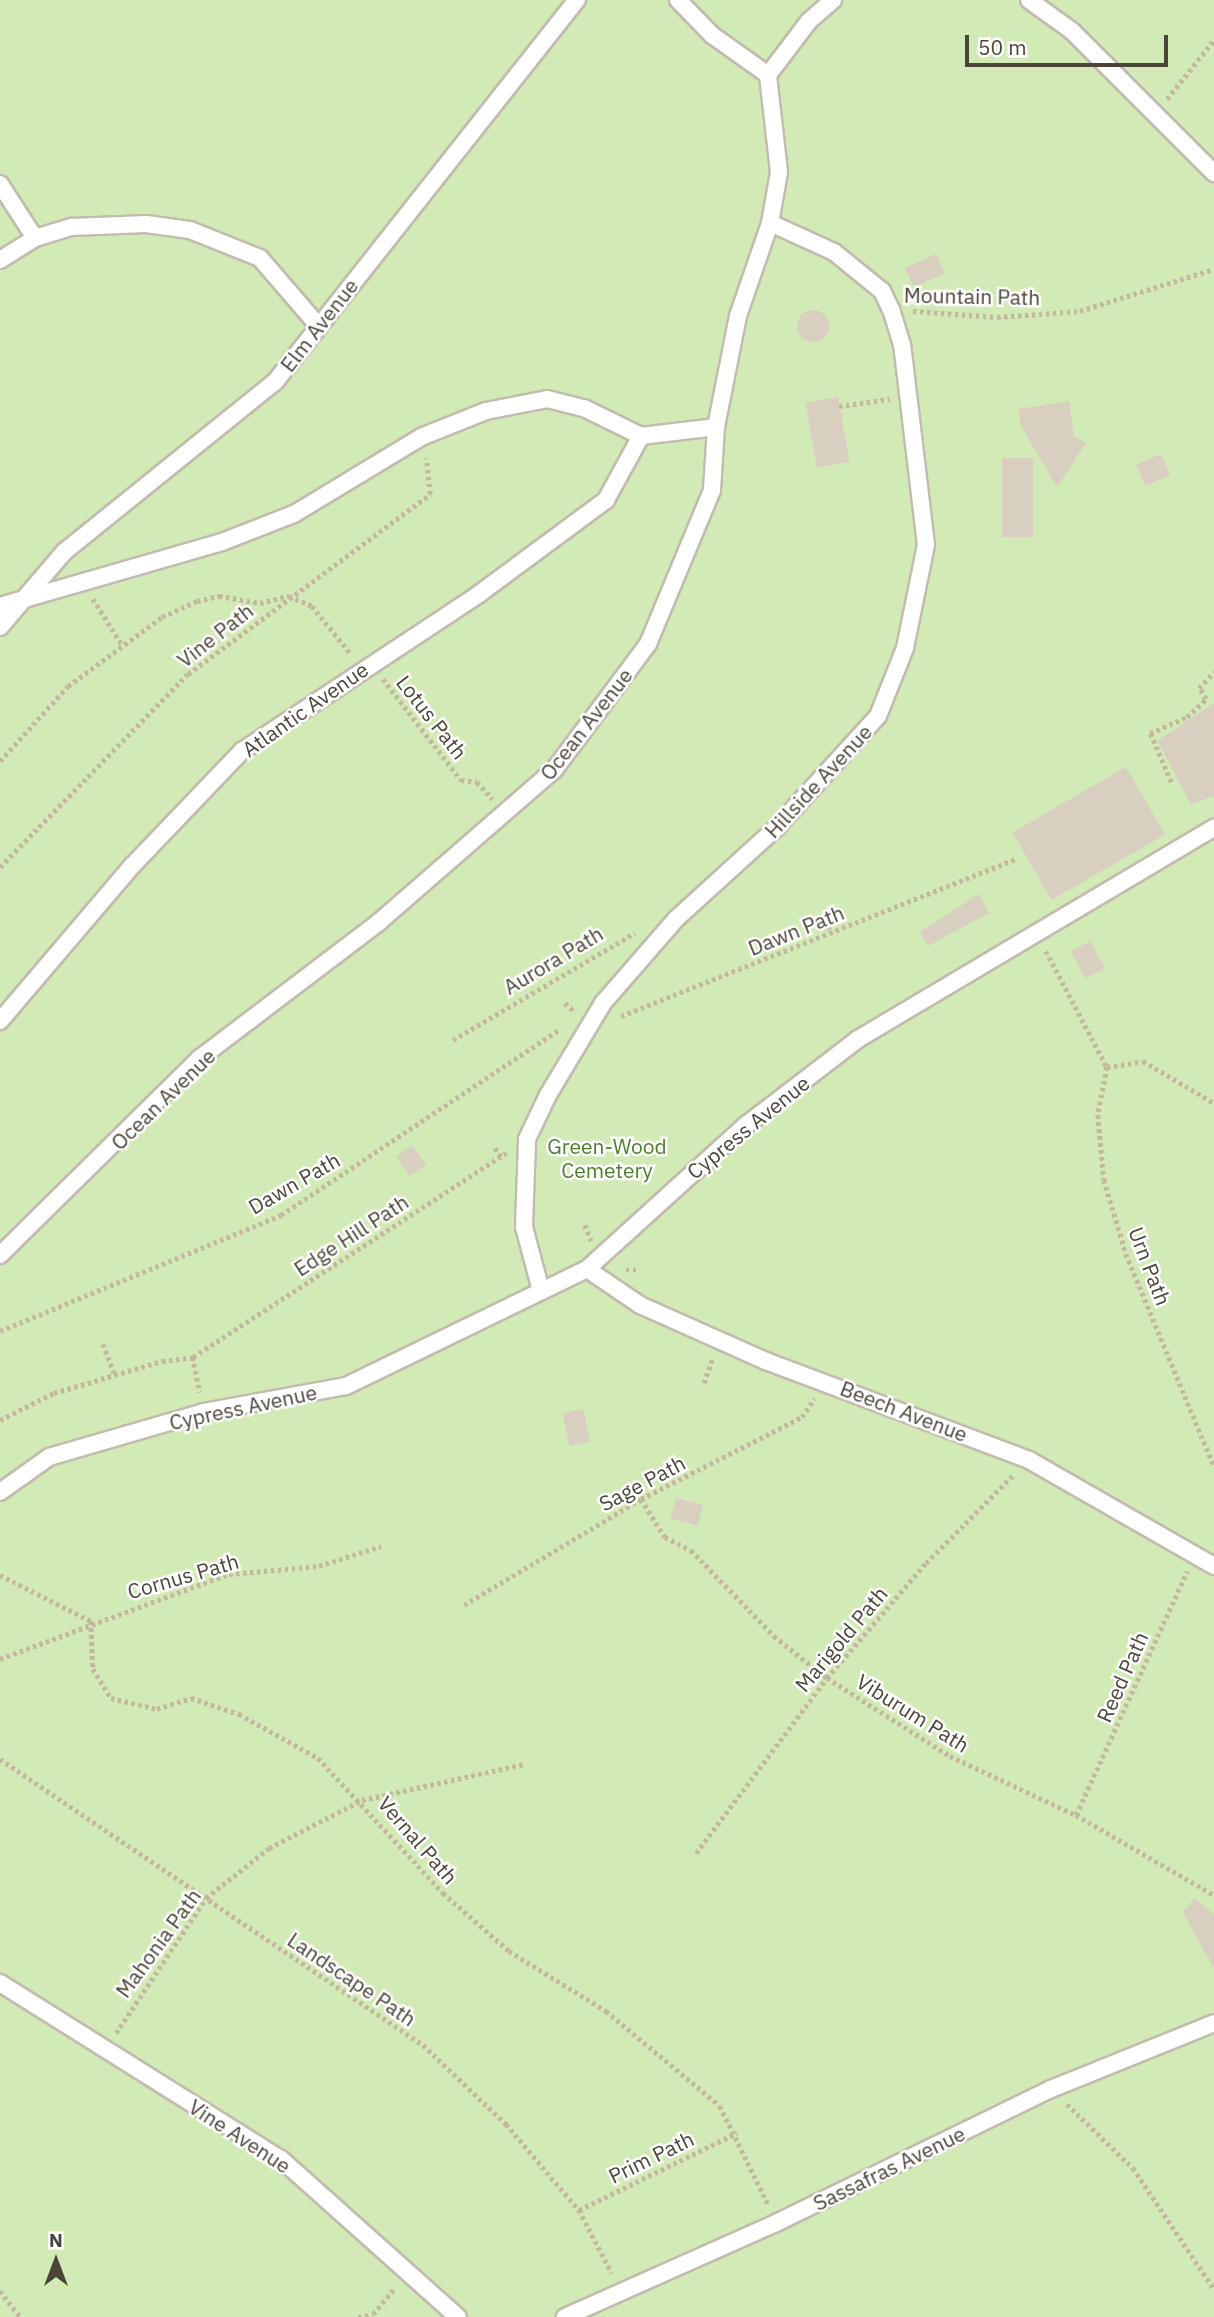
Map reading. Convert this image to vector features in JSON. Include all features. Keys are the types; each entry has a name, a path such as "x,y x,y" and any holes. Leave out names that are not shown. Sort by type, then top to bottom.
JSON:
{"lane":[{"name":"Elm Avenue","path":"8,605 64,552 275,382 316,323 447,170 577,0"},
{"path":"678,0 712,35 768,75 809,20 833,0"},
{"path":"1029,0 1072,31 1214,173"},
{"name":"Ocean Avenue","path":"0,1255 200,1058 507,813 554,770 648,644 712,489 716,427 738,316 770,223 779,172 768,75"},
{"path":"0,184 35,237"},
{"path":"0,260 35,237 108,223 190,230 260,258 316,323"},
{"name":"Hillside Avenue","path":"541,1287 524,1227 527,1139 587,1030 676,919 776,828 878,716 905,648 926,545 908,397 891,310 882,290 834,252 770,223"},
{"path":"0,627 8,605 294,514 421,437 486,411 547,399 584,408 641,436 716,427"},
{"name":"Atlantic Avenue","path":"0,1021 132,866 242,751 606,500 641,436"},
{"name":"Cypress Avenue","path":"0,1492 49,1457 204,1412 346,1386 541,1287 587,1269 746,1125 858,1040 1214,828"},
{"name":"Beech Avenue","path":"587,1269 640,1305 825,1381 1029,1460 1196,1552 1214,1566"},
{"name":"Vine Avenue","path":"0,1983 104,2053 281,2160 458,2317"},
{"name":"Sassafras Avenue","path":"565,2317 776,2223 1051,2089 1214,2023"}],"path":[{"path":"1156,113 1214,40"},
{"name":"Mountain Path","path":"891,310 997,317 1080,311 1214,269"},
{"path":"839,405 908,397"},
{"name":"Vine Path","path":"0,867 188,674 289,596 370,544 430,495 421,437"},
{"path":"82,581 123,646"},
{"path":"0,761 68,686 123,646 197,600 219,596 260,603 289,596"},
{"name":"Lotus Path","path":"289,596 312,606 363,669 378,672 461,780 477,782 507,813"},
{"path":"1171,782 1150,733 1187,717 1206,699 1199,688 1214,672"},
{"name":"Dawn Path","path":"587,1030 1016,859"},
{"path":"825,920 831,933"},
{"name":"Aurora Path","path":"453,1040 641,931"},
{"path":"1038,935 1107,1067 1143,1061 1214,1103"},
{"name":"Dawn Path","path":"0,1331 281,1215 554,1035 576,1013"},
{"name":"Urn Path","path":"1107,1067 1098,1115 1104,1181 1126,1254 1214,1466"},
{"name":"Edge Hill Path","path":"0,1420 54,1392 114,1373 193,1357 527,1139"},
{"path":"495,1148 501,1156"},
{"path":"103,1344 114,1373"},
{"path":"193,1357 204,1412"},
{"path":"704,1383 713,1359"},
{"name":"Sage Path","path":"464,1605 641,1499 802,1417 825,1381"},
{"name":"Marigold Path","path":"696,1853 827,1678 926,1563 1029,1460"},
{"name":"Viburum Path","path":"641,1499 665,1537 691,1550 732,1596 827,1678 950,1756 1076,1815 1214,1895"},
{"name":"Cornus Path","path":"0,1659 91,1621 229,1574 319,1566 381,1546"},
{"name":"Reed Path","path":"1076,1815 1196,1552"},
{"path":"0,1575 91,1621"},
{"path":"726,1601 732,1596"},
{"name":"Vernal Path","path":"91,1621 93,1669 111,1698 157,1709 191,1698 239,1714 318,1758 362,1800 443,1894 509,1951 606,2011 671,2062 720,2106 737,2133 776,2223"},
{"name":"Landscape Path","path":"0,1759 120,1846 206,1898 423,2045 506,2124 579,2210 622,2292"},
{"name":"Mahonia Path","path":"104,2053 206,1898 269,1848 362,1800 524,1764"},
{"path":"1051,2089 1133,2168 1214,2289"},
{"name":"Prim Path","path":"579,2210 737,2133"},
{"path":"358,2317 373,2314 409,2271"},
{"path":"0,2291 20,2317"}],"green space":[{"name":"Green-Wood Cemetery","path":"0,0 1214,0 1214,2317 0,2317"}],"building":[{"path":"936,254 945,273 914,287 905,268"},
{"path":"813,310 824,315 829,326 824,337 813,342 802,337 797,326 802,315"},
{"path":"838,397 849,462 817,468 806,403"},
{"path":"1069,401 1074,436 1086,443 1057,487 1021,426 1018,409"},
{"path":"1161,454 1170,475 1145,486 1136,465"},
{"path":"1002,458 1033,458 1033,537 1002,537"},
{"path":"1214,703 1214,796 1191,804 1157,741"},
{"path":"1126,767 1165,835 1052,900 1013,832"},
{"path":"979,894 989,913 928,946 920,932"},
{"path":"1090,941 1105,968 1086,979 1071,952"},
{"path":"412,1145 426,1164 410,1176 396,1157"},
{"path":"583,1409 590,1441 569,1446 562,1413"},
{"path":"676,1498 703,1505 698,1526 671,1518"},
{"path":"1194,1898 1214,1914 1214,1968 1183,1913"}]}
